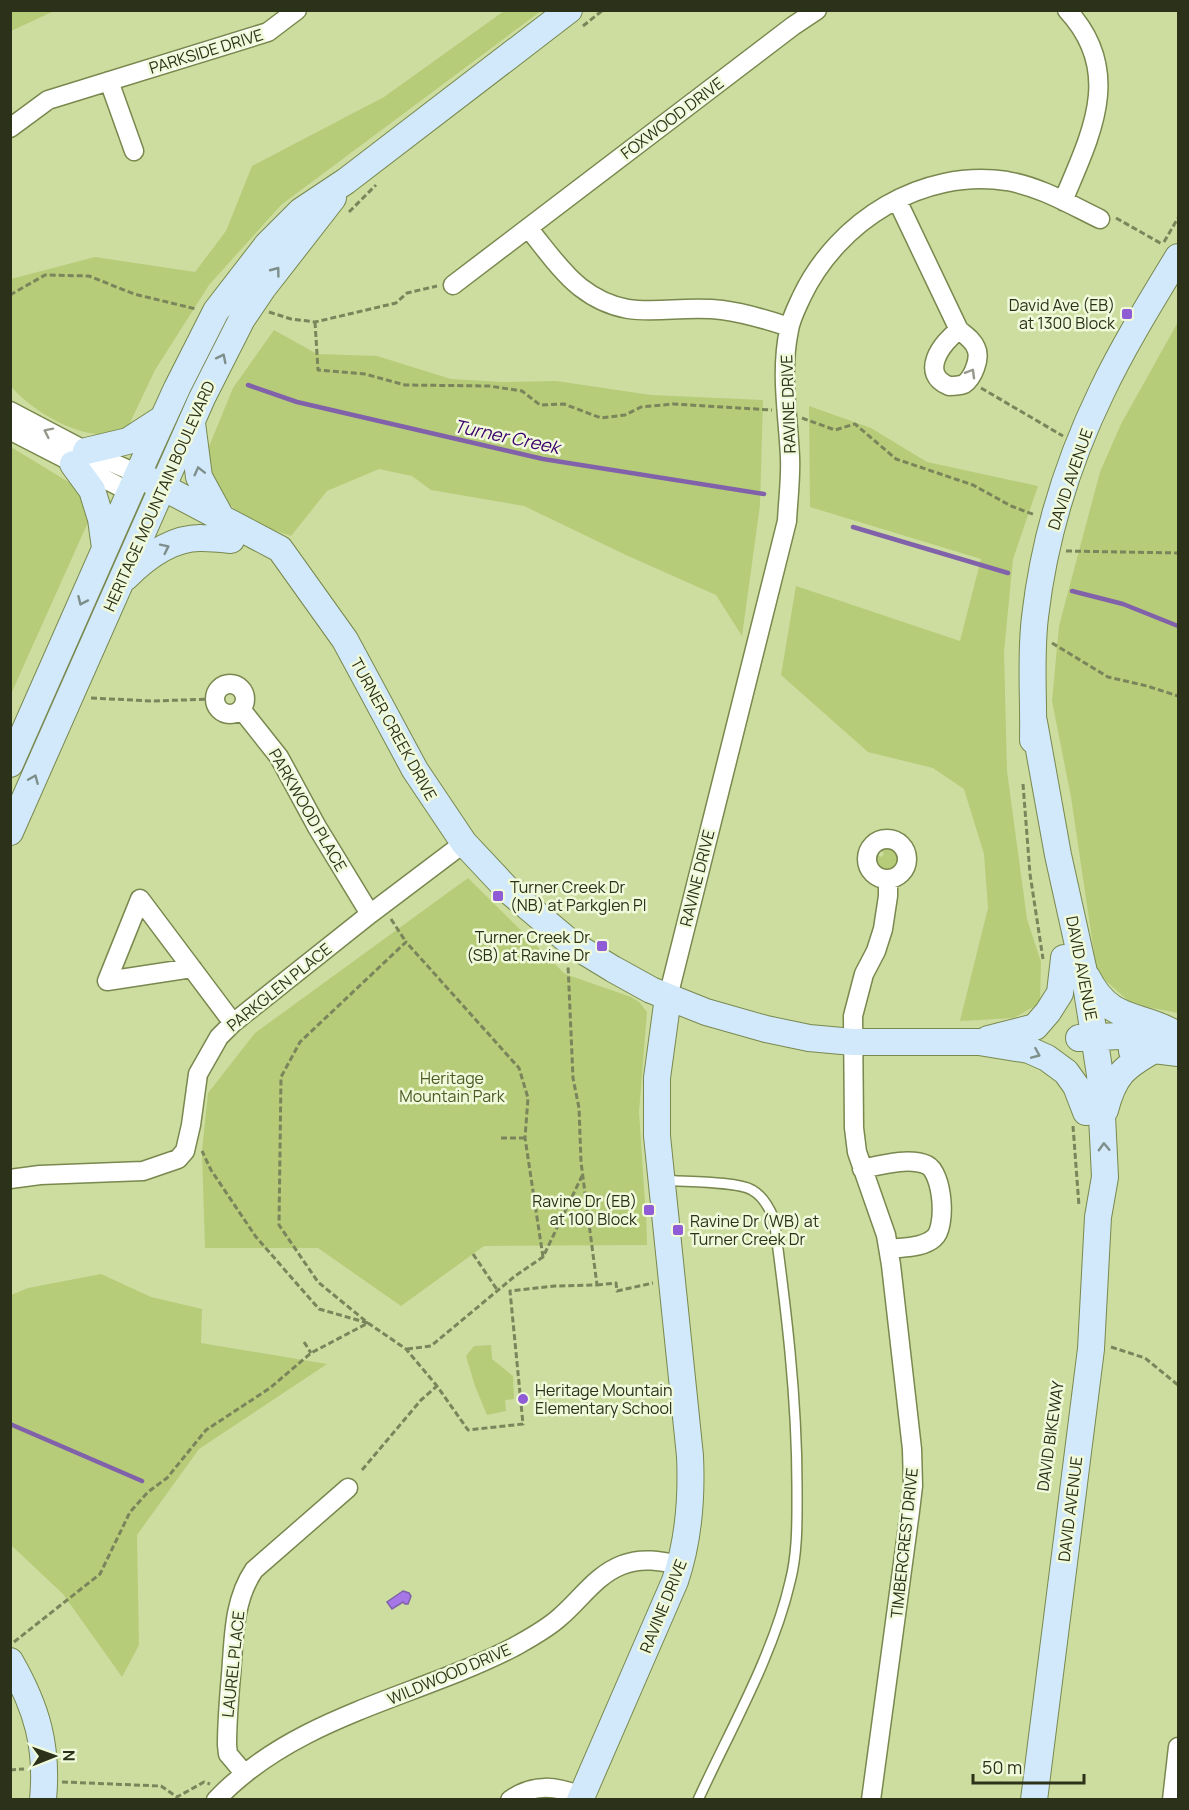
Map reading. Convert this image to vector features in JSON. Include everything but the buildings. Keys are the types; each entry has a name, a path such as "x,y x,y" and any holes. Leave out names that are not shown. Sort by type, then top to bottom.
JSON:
{"main road":[{"name":"HERITAGE MOUNTAIN BOULEVARD","path":"10,764 162,419 216,311 267,245 301,211 574,19"},
{"name":"HERITAGE MOUNTAIN BOULEVARD","path":"10,832 192,419 242,319 263,288 346,181"},
{"name":"DAVID AVENUE","path":"1034,1800 1091,1349 1088,1045 1074,965 1043,858 1033,770 1032,678 1035,618 1053,522 1075,456 1102,391 1171,250"},
{"path":"105,548 101,519 80,457 128,441 162,419"},
{"path":"119,583 142,561 165,548 184,540 226,529 199,477 192,419"},
{"path":"134,483 158,495"},
{"name":"TURNER CREEK DRIVE","path":"158,495 226,529 280,549 345,640 415,770 464,843 509,891 567,940 613,969 668,997 706,1012 755,1026 798,1036 853,1042 979,1042"},
{"path":"979,1042 1035,1027 1060,993 1074,965 1098,995 1113,1009 1126,1016 1160,1026 1172,1043"},
{"name":"RAVINE DRIVE","path":"580,1798 657,1625 681,1565 690,1517 692,1485 690,1456 656,1126 657,1088 668,997"},
{"path":"979,1042 1029,1050 1056,1064 1073,1081 1087,1116 1120,1073 1129,1065 1172,1043"},
{"path":"1088,1045 1172,1043"},
{"path":"12,1652 42,1735 44,1765 50,1791"}],"street":[{"name":"PARKSIDE DRIVE","path":"10,128 48,100 268,32 297,10"},
{"name":"FOXWOOD DRIVE","path":"453,285 793,26 818,10"},
{"path":"1063,201 1092,132 1099,92 1096,63 1082,30 1067,10"},
{"path":"110,81 134,151"},
{"name":"RAVINE DRIVE","path":"668,997 787,521 790,459 784,363 789,327 808,283 830,252 865,218 923,189 945,184 987,180 1029,186 1040,189 1100,219"},
{"path":"897,201 958,330"},
{"path":"528,228 579,286 616,306 653,312 722,310 789,327"},
{"path":"10,411 80,457"},
{"path":"10,425 17,434 80,457 134,483"},
{"name":"PARKWOOD PLACE","path":"215,699 222,686 236,685 243,691 244,705 241,709 279,757 317,827 370,914"},
{"path":"215,699 223,712 232,714 241,709"},
{"name":"PARKGLEN PLACE","path":"10,1179 40,1175 143,1171 178,1160 185,1151 198,1074 219,1036 370,914 464,843"},
{"name":"TIMBERCREST DRIVE","path":"871,1800 913,1486 912,1449 889,1250 855,1143 853,1016 864,974 876,951 883,929 888,879"},
{"path":"192,968 107,981 140,899 192,968 233,1023"},
{"path":"862,1169 898,1163 921,1163 932,1168 938,1180 942,1221 938,1234 926,1243 889,1250"},
{"name":"LAUREL PLACE","path":"244,1773 228,1754 227,1745 235,1632 240,1597 254,1570 348,1488"},
{"name":"WILDWOOD DRIVE","path":"219,1796 244,1773 270,1754 310,1732 521,1643 559,1618 599,1579 617,1567 644,1559 681,1565"},
{"path":"1172,1800 1179,1748"},
{"path":"510,1800 538,1787 558,1788 580,1798"}],"lane":[{"path":"660,1180 747,1187 769,1206 774,1219 790,1343 797,1437 797,1522 788,1590 776,1632 698,1800"}],"path":[{"path":"574,19 603,10"},
{"path":"347,215 381,179"},
{"path":"1100,219 1114,217 1171,250"},
{"path":"10,295 45,275 89,276 135,294 202,310"},
{"path":"267,311 291,319 315,322 396,303 407,293 431,286 453,285"},
{"path":"264,318 272,305"},
{"path":"315,322 318,370 365,374 405,385 500,388 522,392 540,405 564,404 601,418 625,415 641,407 673,404 786,412 835,430 855,424 896,459 973,485 1011,506 1038,516"},
{"path":"974,385 1065,437"},
{"path":"1065,551 1179,553"},
{"path":"1052,643 1108,677 1179,696"},
{"path":"96,698 152,701 215,699"},
{"path":"388,915 406,942 519,1068 528,1098 525,1138 543,1257"},
{"path":"406,942 300,1042 281,1077 279,1225 318,1282 368,1323 406,1349 437,1386 468,1430 523,1424 510,1291 616,1283 617,1291 654,1282"},
{"path":"568,957 573,1078 579,1108 583,1174 597,1285"},
{"path":"1087,1116 1075,1137 1088,1213"},
{"path":"501,1138 525,1138"},
{"path":"200,1146 212,1170 255,1237 319,1309 368,1323"},
{"path":"406,1349 431,1346 543,1257 583,1174"},
{"path":"473,1254 498,1291"},
{"path":"12,1652 100,1574 130,1512 148,1492 167,1478 206,1430 270,1388 311,1353 368,1323"},
{"path":"304,1342 311,1353"},
{"path":"1111,1347 1145,1358 1179,1385"},
{"path":"362,1470 421,1400 437,1386"},
{"path":"10,1770 20,1769"},
{"path":"50,1791 161,1786 177,1797 204,1782 213,1784 219,1796"}],"green space":[{"path":"11,10 54,10 54,11 11,31"},
{"path":"504,11 541,11 281,205 209,285 155,370 127,429 104,434 79,430 40,411 11,386 11,279 95,257 195,272 226,231 252,166 384,97"},
{"path":"1178,322 1178,1013 1132,1004 1097,973 1071,797 1052,701 1059,626 1100,472 1121,424"},
{"path":"274,330 317,354 377,356 451,379 502,382 556,381 651,395 763,400 760,505 742,636 716,595 524,506 431,490 412,476 379,469 327,491 291,536 247,521 210,486 208,449 233,388"},
{"path":"809,406 871,428 927,462 1038,486 1013,559 1004,652 1007,771 1027,919 1041,962 1040,1003 1014,1018 960,1021 988,908 984,854 964,789 933,768 868,752 781,675 796,586 960,641 981,559 810,507"},
{"path":"11,447 98,500 11,694"},
{"path":"887,848 896,852 899,858 895,868 888,870 880,867 877,861 878,855 881,857 884,854 881,850"},
{"name":"Heritage Mountain Park","path":"468,878 565,974 631,997 639,1002 647,1012 639,1112 647,1245 484,1246 401,1306 318,1248 205,1248 202,1151 208,1093 255,1033"},
{"path":"101,1274 151,1297 202,1309 201,1343 327,1364 199,1449 137,1535 139,1645 122,1677 63,1594 11,1545 11,1295 28,1288"},
{"path":"491,1345 492,1359 513,1376 514,1399 505,1400 506,1411 487,1415 466,1356 474,1346"}],"shaded area":[{"path":"403,1591 411,1596 408,1604 403,1602 392,1609 387,1602"}],"waterway":[{"name":"Turner Creek","path":"248,385 297,402 543,459 764,494"},
{"name":"Turner Creek","path":"853,527 1008,573"},
{"name":"Turner Creek","path":"1072,591 1123,604 1178,626"},
{"path":"10,1424 142,1481"}],"place":[{"name":"David Ave (EB) at 1300 Block","path":"1127,314"},
{"name":"Turner Creek Dr (NB) at Parkglen Pl","path":"498,896"},
{"name":"Turner Creek Dr (SB) at Ravine Dr","path":"602,946"},
{"name":"Ravine Dr (EB) at 100 Block","path":"649,1210"},
{"name":"Ravine Dr (WB) at Turner Creek Dr","path":"678,1230"},
{"name":"Heritage Mountain Elementary School","path":"523,1399"}]}
